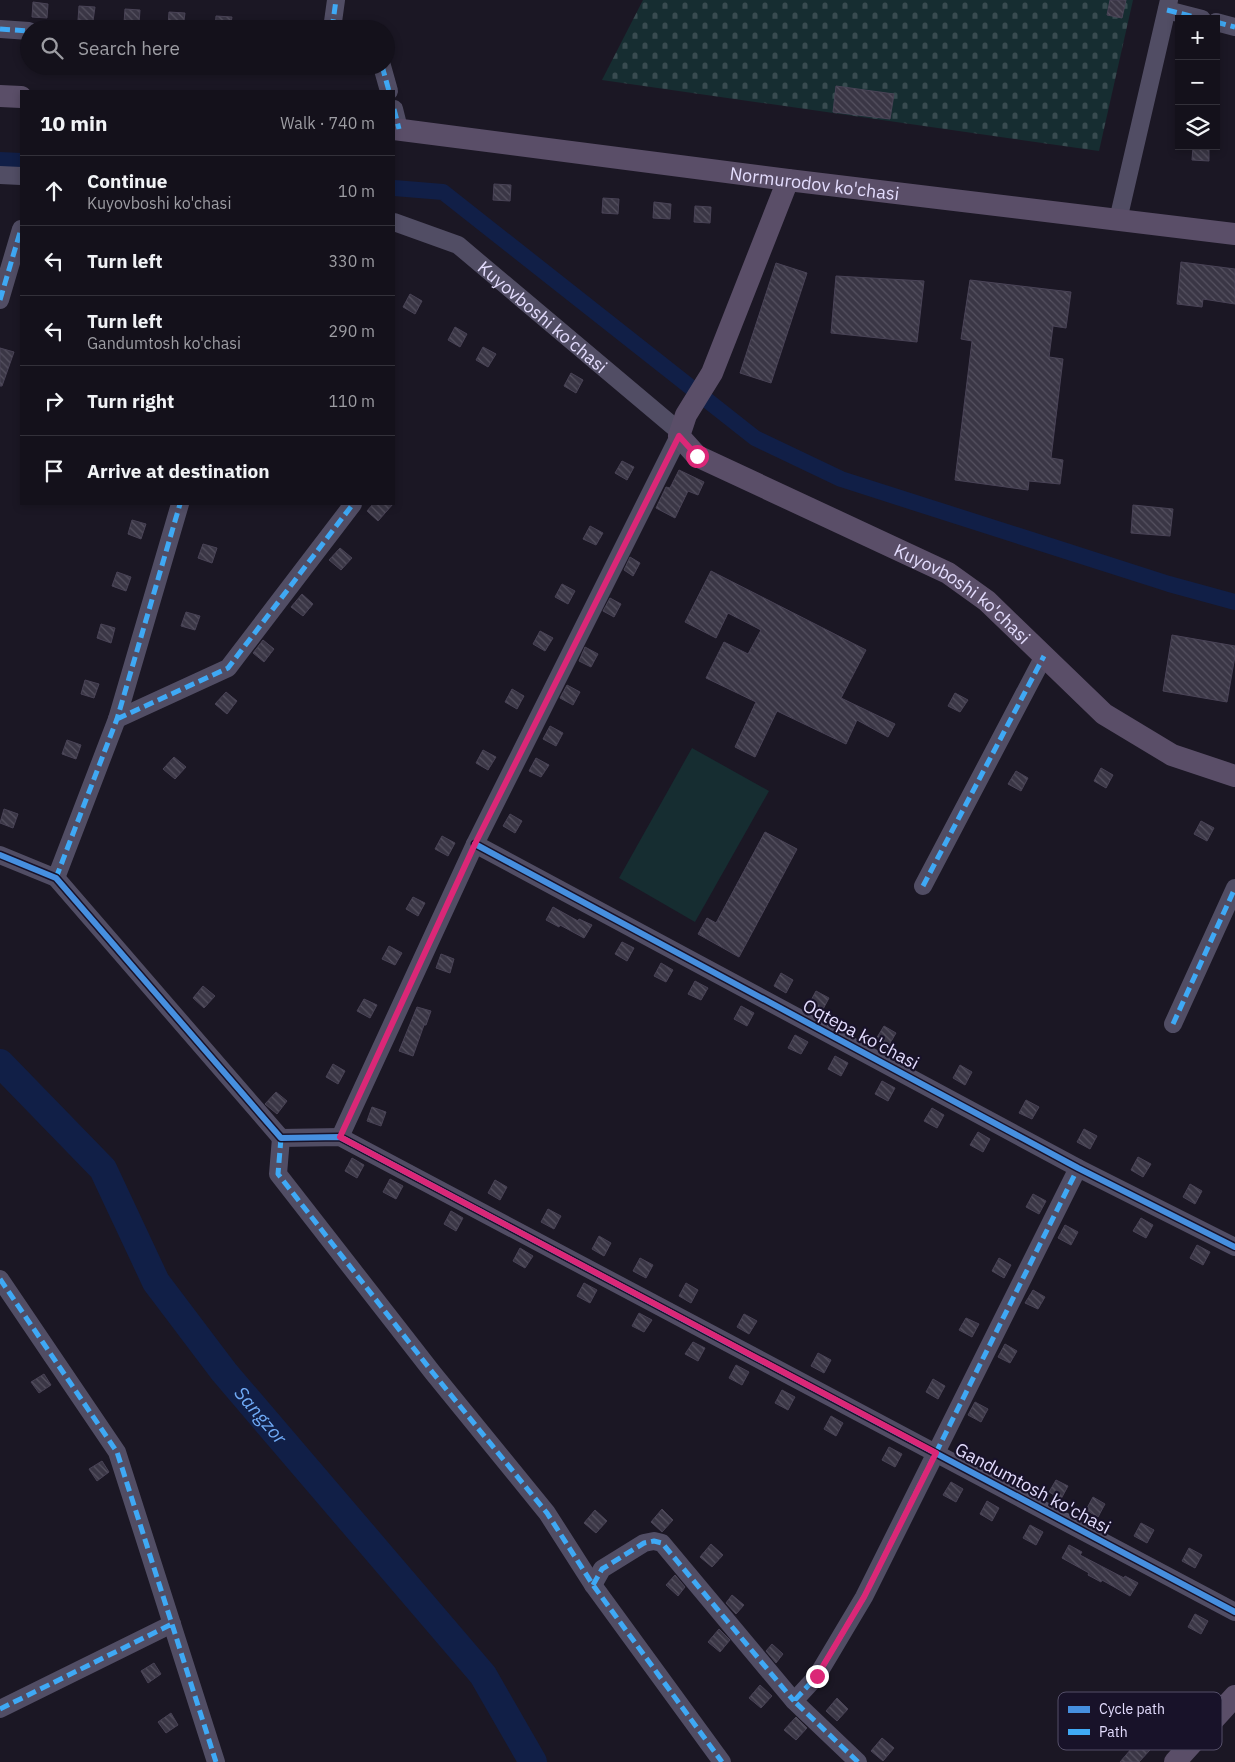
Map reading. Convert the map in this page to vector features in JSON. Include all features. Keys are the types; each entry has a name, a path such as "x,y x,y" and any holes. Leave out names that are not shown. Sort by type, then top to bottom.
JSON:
{"main road":[{"path":"0,96 20,97"},
{"name":"Normurodov ko'chasi","path":"395,122 788,180 1235,234"},
{"path":"681,428 712,373 788,180"},
{"name":"Kuyovboshi ko'chasi","path":"681,428 697,456 948,572 987,601 1104,714 1172,755 1235,776"},
{"path":"1222,1710 1235,1696"},
{"path":"1175,1762 1186,1750"}],"street":[{"path":"333,20 336,0"},
{"path":"1118,220 1168,5 1192,15"},
{"path":"1220,23 1235,27"},
{"path":"0,29 20,30"},
{"path":"385,75 389,90"},
{"path":"0,175 20,176"},
{"name":"Kuyovboshi ko'chasi","path":"395,222 458,246 681,428"},
{"path":"0,300 20,232"},
{"path":"281,1138 340,1137 475,844 681,428"},
{"path":"56,878 117,719 180,505"},
{"path":"117,719 228,668 352,505"},
{"path":"923,886 1044,656"},
{"name":"Oqtepa ko'chasi","path":"475,844 1078,1168 1235,1247"},
{"path":"0,855 56,878 281,1138 278,1174 433,1373 547,1513 592,1585 722,1762"},
{"path":"1173,1024 1235,888"},
{"name":"Gandumtosh ko'chasi","path":"340,1137 1235,1612"},
{"path":"794,1700 817,1676 864,1597 1078,1168"},
{"path":"0,1279 117,1452 216,1762"},
{"path":"592,1585 602,1569 644,1543 654,1541 662,1543 794,1700 858,1762"},
{"path":"0,1709 172,1624"}],"green space":[{"path":"643,0 1133,0 1099,151 602,80"},
{"path":"692,748 769,791 695,922 619,878"}],"building":[{"path":"1110,0 1126,0 1122,18 1107,15"},
{"path":"33,2 48,4 47,18 32,17"},
{"path":"79,6 95,7 93,20 78,20"},
{"path":"125,9 140,10 139,20 124,20"},
{"path":"169,12 185,13 184,20 168,20"},
{"path":"216,16 232,17 232,20 216,20"},
{"path":"836,86 894,94 890,119 833,112"},
{"path":"1193,150 1209,150 1209,161 1192,160"},
{"path":"494,184 511,185 510,201 493,200"},
{"path":"603,198 619,199 618,214 602,213"},
{"path":"654,202 671,204 670,219 653,218"},
{"path":"695,206 711,207 710,223 694,222"},
{"path":"1181,262 1235,269 1235,304 1203,299 1202,307 1177,304"},
{"path":"776,263 807,273 771,383 740,373"},
{"path":"836,276 924,281 917,342 831,333"},
{"path":"970,280 1071,292 1066,328 1053,326 1049,357 1063,359 1051,458 1063,460 1060,484 1029,481 1028,490 955,480 972,341 961,339"},
{"path":"410,294 422,301 415,314 403,307"},
{"path":"455,327 467,334 460,347 448,340"},
{"path":"483,347 496,354 488,367 476,360"},
{"path":"0,348 14,352 2,386 0,386"},
{"path":"571,373 583,380 576,393 564,386"},
{"path":"622,461 634,467 627,480 615,473"},
{"path":"679,470 704,482 698,495 688,491 675,518 656,508 666,487 670,488"},
{"path":"372,505 392,505 378,521 367,511"},
{"path":"1133,505 1173,509 1170,536 1131,533"},
{"path":"132,520 146,524 141,539 128,534"},
{"path":"590,526 603,533 596,545 583,539"},
{"path":"203,544 217,548 212,563 198,558"},
{"path":"340,548 352,558 341,570 329,560"},
{"path":"630,557 640,563 633,576 624,570"},
{"path":"711,571 866,650 841,698 895,724 888,737 857,720 846,744 777,711 755,757 735,747 756,702 706,678 724,642 748,654 761,630 728,613 716,638 685,622"},
{"path":"117,572 131,577 126,591 112,586"},
{"path":"562,584 575,591 568,604 555,597"},
{"path":"302,594 313,604 303,616 291,607"},
{"path":"610,598 621,604 614,617 603,611"},
{"path":"186,612 200,616 195,630 181,626"},
{"path":"101,624 115,628 111,643 97,638"},
{"path":"540,631 553,638 545,651 533,644"},
{"path":"1172,635 1235,646 1227,702 1163,691"},
{"path":"263,640 274,649 264,662 253,653"},
{"path":"585,647 598,654 591,667 579,661"},
{"path":"85,680 99,684 94,698 81,694"},
{"path":"567,685 580,692 573,705 560,698"},
{"path":"512,689 524,696 517,709 505,702"},
{"path":"226,692 237,701 227,714 215,704"},
{"path":"955,693 968,700 960,712 948,706"},
{"path":"550,726 563,733 556,746 543,739"},
{"path":"67,740 81,745 76,759 62,754"},
{"path":"483,750 496,757 488,770 476,763"},
{"path":"174,757 186,767 175,779 163,769"},
{"path":"536,758 549,765 541,777 529,771"},
{"path":"1101,768 1113,775 1106,788 1094,781"},
{"path":"1016,771 1028,778 1021,791 1008,784"},
{"path":"4,809 18,814 13,828 0,823"},
{"path":"510,814 522,821 515,833 503,826"},
{"path":"1201,821 1214,828 1207,841 1194,834"},
{"path":"765,832 797,849 739,957 698,934 707,918 716,923"},
{"path":"442,836 455,843 448,856 435,849"},
{"path":"413,897 425,903 418,916 406,909"},
{"path":"553,907 578,921 579,919 592,925 584,938 546,920"},
{"path":"622,942 634,948 627,961 615,954"},
{"path":"389,946 402,953 395,965 382,959"},
{"path":"441,954 454,959 450,973 436,968"},
{"path":"661,963 673,970 666,982 654,976"},
{"path":"781,973 793,980 786,993 774,986"},
{"path":"695,981 708,988 701,1000 688,994"},
{"path":"203,986 215,996 204,1008 193,998"},
{"path":"816,991 829,998 822,1011 809,1004"},
{"path":"364,999 377,1005 370,1018 357,1011"},
{"path":"741,1006 754,1013 747,1026 734,1019"},
{"path":"417,1007 431,1011 413,1056 399,1051"},
{"path":"884,1026 896,1033 889,1045 876,1039"},
{"path":"795,1035 808,1042 801,1054 788,1048"},
{"path":"835,1056 848,1063 841,1076 828,1069"},
{"path":"333,1064 345,1071 338,1084 326,1077"},
{"path":"960,1065 972,1072 965,1085 953,1078"},
{"path":"882,1081 895,1088 888,1101 875,1094"},
{"path":"276,1092 287,1101 277,1114 265,1104"},
{"path":"1026,1100 1039,1107 1032,1119 1019,1113"},
{"path":"372,1107 386,1112 381,1126 367,1121"},
{"path":"932,1108 944,1115 937,1128 924,1121"},
{"path":"1084,1129 1097,1136 1090,1149 1077,1142"},
{"path":"978,1132 990,1139 983,1152 970,1145"},
{"path":"1138,1157 1151,1164 1143,1177 1131,1170"},
{"path":"352,1158 364,1165 357,1178 345,1171"},
{"path":"390,1179 403,1186 396,1199 383,1192"},
{"path":"495,1180 507,1187 500,1200 488,1193"},
{"path":"1190,1184 1202,1191 1195,1204 1183,1197"},
{"path":"1033,1194 1046,1201 1039,1214 1026,1207"},
{"path":"548,1209 561,1216 554,1229 541,1222"},
{"path":"451,1211 463,1218 456,1231 444,1224"},
{"path":"1141,1218 1153,1225 1146,1238 1133,1231"},
{"path":"1065,1225 1078,1232 1071,1245 1058,1238"},
{"path":"599,1236 611,1243 604,1256 592,1249"},
{"path":"1197,1245 1210,1252 1203,1265 1190,1258"},
{"path":"520,1248 533,1256 525,1268 513,1261"},
{"path":"640,1258 653,1265 646,1278 633,1271"},
{"path":"999,1258 1011,1265 1004,1278 992,1271"},
{"path":"584,1283 597,1290 590,1303 577,1296"},
{"path":"686,1283 698,1290 691,1303 679,1296"},
{"path":"1033,1290 1045,1297 1038,1309 1025,1303"},
{"path":"639,1313 652,1320 644,1332 632,1326"},
{"path":"744,1314 757,1321 749,1334 737,1327"},
{"path":"966,1318 979,1324 972,1337 959,1330"},
{"path":"693,1342 705,1348 698,1361 685,1354"},
{"path":"1005,1344 1017,1351 1010,1363 998,1357"},
{"path":"818,1353 831,1360 824,1373 811,1366"},
{"path":"736,1365 749,1372 742,1385 729,1378"},
{"path":"44,1374 51,1385 39,1393 31,1382"},
{"path":"933,1379 945,1386 938,1399 926,1392"},
{"path":"782,1390 795,1397 788,1410 775,1403"},
{"path":"975,1402 988,1409 981,1422 968,1415"},
{"path":"831,1416 843,1423 836,1436 824,1429"},
{"path":"889,1447 902,1454 895,1467 882,1460"},
{"path":"102,1461 109,1472 97,1481 89,1469"},
{"path":"1056,1480 1068,1486 1061,1499 1049,1492"},
{"path":"951,1482 963,1489 956,1502 943,1495"},
{"path":"1093,1497 1105,1504 1098,1517 1086,1510"},
{"path":"987,1501 999,1508 992,1521 980,1514"},
{"path":"662,1509 673,1520 662,1532 651,1522"},
{"path":"595,1510 607,1521 596,1533 584,1523"},
{"path":"1141,1523 1154,1530 1147,1543 1134,1536"},
{"path":"1030,1525 1043,1532 1036,1545 1023,1538"},
{"path":"711,1544 723,1555 712,1567 700,1557"},
{"path":"1069,1545 1082,1552 1080,1555 1124,1578 1125,1576 1138,1583 1130,1596 1102,1580 1101,1582 1088,1575 1089,1573 1062,1558"},
{"path":"1189,1548 1202,1555 1195,1568 1182,1561"},
{"path":"675,1575 685,1587 678,1596 666,1585"},
{"path":"732,1595 744,1605 736,1614 726,1603"},
{"path":"1195,1614 1208,1621 1201,1634 1188,1627"},
{"path":"719,1629 730,1640 720,1652 708,1642"},
{"path":"772,1644 783,1654 776,1663 766,1651"},
{"path":"154,1663 161,1674 148,1683 141,1671"},
{"path":"760,1685 772,1696 761,1708 749,1698"},
{"path":"837,1698 848,1709 837,1721 826,1711"},
{"path":"171,1713 178,1725 166,1733 158,1722"},
{"path":"796,1717 807,1728 796,1740 784,1730"},
{"path":"882,1738 894,1748 883,1761 871,1751"},
{"path":"1130,1750 1150,1750 1139,1762 1120,1762"}],"waterway":[{"path":"0,160 20,161"},
{"path":"395,188 443,192 755,438 841,479 1169,584 1235,602"},
{"name":"Sangzor","path":"0,1063 103,1169 156,1282 224,1372 483,1675 533,1762"}],"marked path":[{"path":"333,20 336,0"},
{"path":"1167,10 1186,15"},
{"path":"1220,23 1235,27"},
{"path":"0,29 20,30"},
{"path":"385,75 389,90"},
{"path":"395,113 399,129"},
{"path":"0,300 20,232"},
{"path":"56,878 117,719 180,505"},
{"path":"117,719 228,668 352,505"},
{"path":"923,886 1044,656"},
{"path":"1173,1024 1235,888"},
{"path":"281,1138 278,1174 433,1373 547,1513 593,1585 722,1762"},
{"path":"858,1762 794,1701 817,1676 864,1597 1078,1168"},
{"path":"0,1279 117,1452 216,1762"},
{"path":"593,1585 602,1569 644,1543 654,1541 662,1543 794,1701"},
{"path":"0,1709 172,1624"}],"cycle path":[{"path":"475,844 1078,1168 1235,1247"},
{"path":"0,855 56,878 281,1138 340,1137 1235,1612"}],"route":[{"path":"697,456 679,436 475,844 340,1137 936,1453 864,1597 817,1676"}]}
